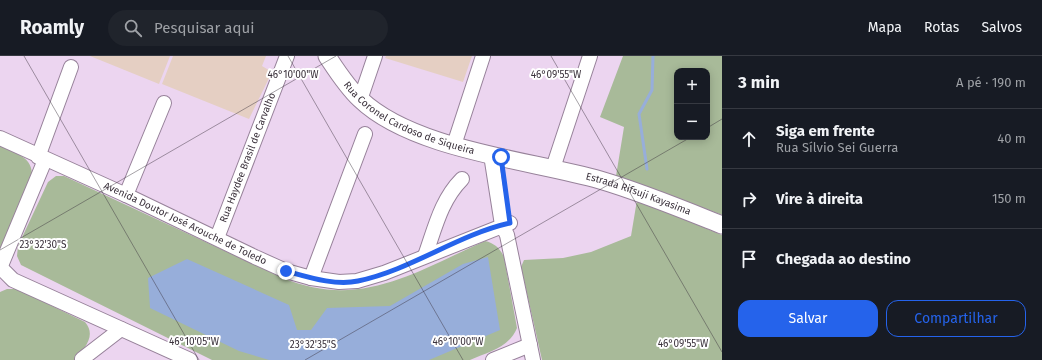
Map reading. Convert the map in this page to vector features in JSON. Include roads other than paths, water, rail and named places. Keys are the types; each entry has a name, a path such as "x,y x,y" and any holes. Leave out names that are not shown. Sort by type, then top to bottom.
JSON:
{"main road":[{"name":"Rua Coronel Cardoso de Siqueira","path":"327,56 343,80 360,100 395,123 422,135 454,145 496,156 553,168"},
{"name":"Estrada Rifsuji Kayasima","path":"553,168 600,180 654,198 722,225"}],"street":[{"name":"Rua Haydee Brasil de Carvalho","path":"217,238 287,56"},
{"path":"360,100 375,56"},
{"path":"454,145 484,56"},
{"path":"553,168 590,56"},
{"path":"71,66 42,158 0,268 7,280 107,322 190,360"},
{"path":"126,195 164,103"},
{"path":"311,278 365,134"},
{"name":"Avenida Doutor José Arouche de Toledo","path":"0,138 126,195 286,271 311,278 340,282 357,281 384,273 425,256 506,228"},
{"path":"496,156 506,228 533,360"},
{"path":"425,256 443,205 450,192 462,179"},
{"path":"81,360 107,322"},
{"path":"81,360 121,329"},
{"path":"494,360 530,345"}],"water":[{"path":"488,257 500,330 429,360 269,360 239,351 150,308 148,278 187,259 289,305 297,330 311,330 327,308 390,306 463,264"}],"waterway":[{"path":"647,169 639,114 652,90 653,56"}]}
